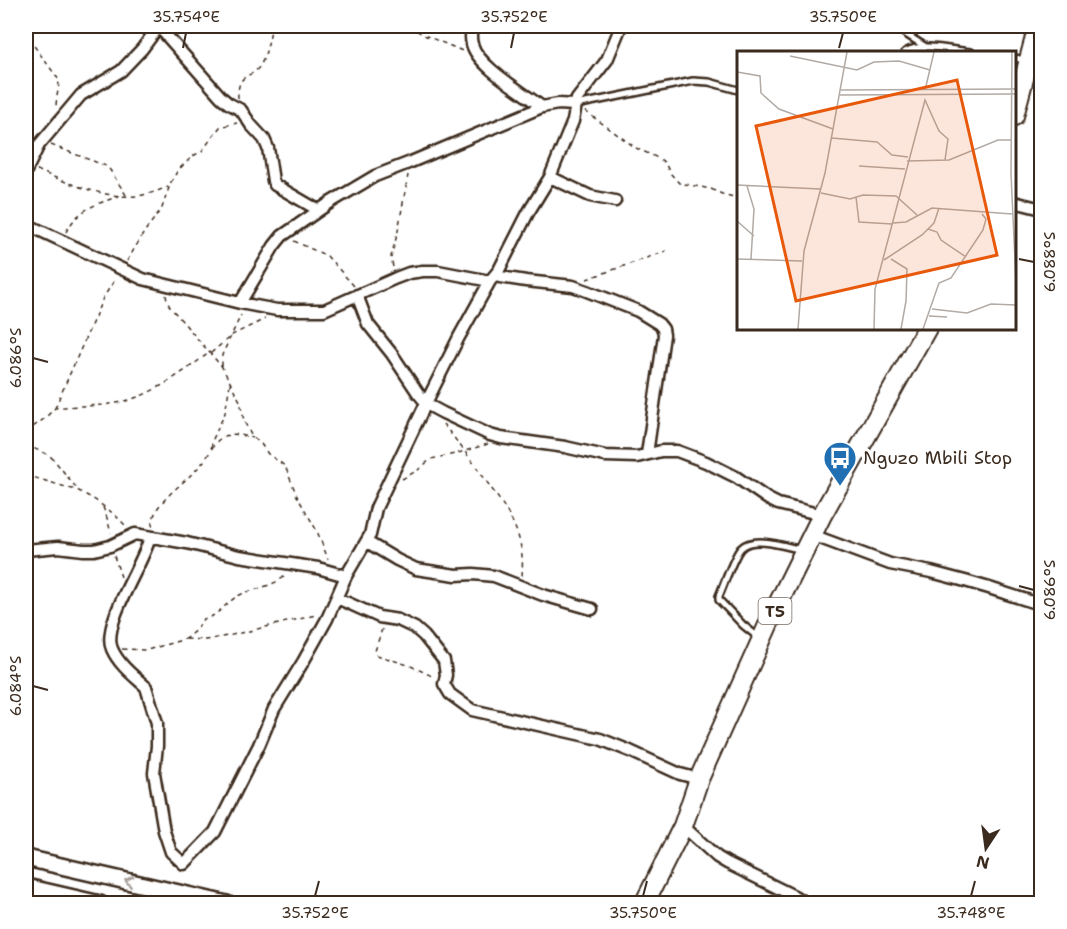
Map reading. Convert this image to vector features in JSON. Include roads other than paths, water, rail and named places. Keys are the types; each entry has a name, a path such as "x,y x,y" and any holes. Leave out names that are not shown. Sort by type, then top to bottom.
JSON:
{"highway":[{"path":"1016,100 1021,59 1038,26"},
{"name":"T5","path":"644,903 683,826 699,779 808,543 926,330"}],"main road":[{"path":"26,858 227,903"},
{"path":"26,887 100,903"}],"street":[{"path":"27,168 42,141 81,95 112,77 130,63 159,26 221,97 243,114 264,139 275,185 318,210"},
{"path":"472,26 472,45 480,59 497,75 542,107"},
{"path":"150,537 147,549 126,590 110,642 112,649 125,667 146,687 152,701 158,723 154,773 164,831 171,852 184,864 215,832 259,745 274,709 303,662 346,576 367,542 376,508 459,337 550,177 582,92 607,60 621,26"},
{"path":"243,304 274,246 282,236 318,210 375,176 542,107 558,104 577,105"},
{"path":"550,177 590,196 615,201"},
{"path":"1016,203 1041,209"},
{"path":"26,223 143,279 243,304 277,310 324,310 396,278 423,271 573,286 638,311 663,329 664,343 647,454"},
{"path":"358,294 368,324 427,404 490,435 605,456 637,457 662,451 676,451 706,462 736,477 778,504 822,515"},
{"path":"26,550 58,547 94,550 110,546 135,534 187,543 239,556 298,564 346,576"},
{"path":"367,542 416,569 456,576 486,574 543,595 592,609"},
{"path":"808,543 965,581 1041,605"},
{"path":"337,598 383,618 416,628 444,661 446,675 444,684 450,694 472,710 600,739 639,754 680,774 699,779"},
{"path":"683,826 717,857 807,903"}],"lane":[{"path":"893,26 926,47"},
{"path":"907,51 926,47 961,51"},
{"path":"577,105 693,81 709,82 737,90"},
{"path":"762,639 742,625 719,600 737,554 749,543 808,543"}],"place":[{"name":"Nguzo Mbili Stop","path":"840,487"}]}
